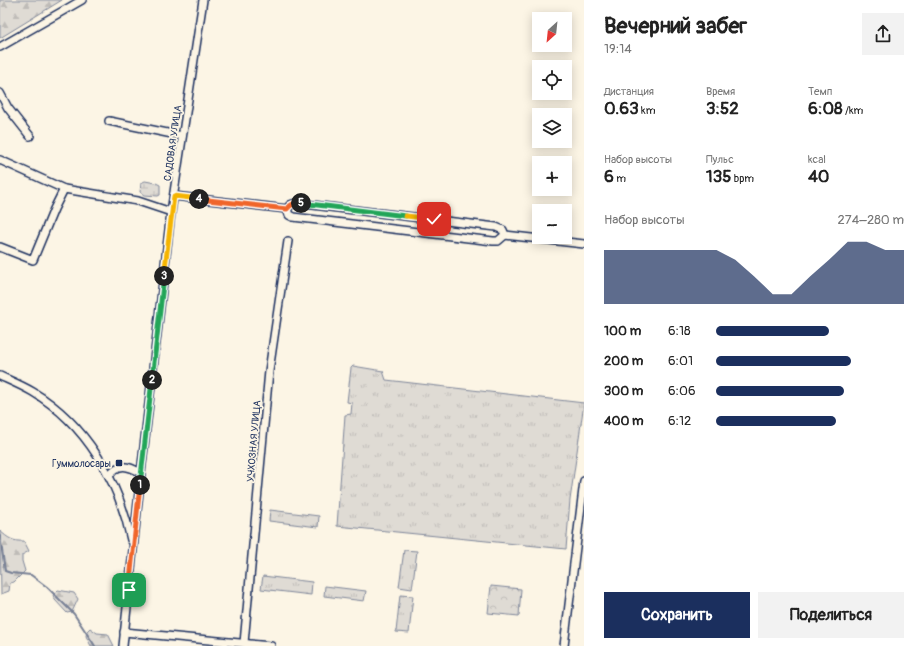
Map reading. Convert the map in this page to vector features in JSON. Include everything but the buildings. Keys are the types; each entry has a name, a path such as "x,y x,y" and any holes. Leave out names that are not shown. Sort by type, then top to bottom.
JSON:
{"street":[{"path":"0,47 82,0"},
{"name":"САДОВАЯ УЛИЦА","path":"123,646 171,212 203,0"},
{"path":"0,93 8,108 30,136"},
{"path":"109,121 182,136"},
{"path":"0,160 64,189 138,201 171,212"},
{"path":"0,248 33,260 64,189"},
{"path":"174,196 287,209"},
{"path":"287,209 290,205 296,203 406,216 496,227 503,230 505,235"},
{"path":"287,209 293,218 493,241 498,241 505,235 584,244"},
{"path":"404,230 406,216"},
{"name":"УЧХОЗНАЯ УЛИЦА","path":"244,643 269,372 288,241"},
{"path":"0,376 32,392 47,402 71,422 94,450 110,476 125,515 133,548"},
{"path":"110,476 112,471 126,467 132,468 141,473"},
{"path":"564,646 584,481"},
{"path":"124,632 272,646"}],"green space":[{"path":"0,0 62,0 0,38"},
{"path":"145,181 160,185 160,195 144,195 140,192 141,183"},
{"path":"353,366 383,371 386,380 584,403 570,500 566,549 337,526 345,415 351,414 352,403 347,402 351,368"},
{"path":"270,510 319,516 318,527 269,521"},
{"path":"0,531 11,539 24,541 29,551 22,555 25,571 14,582 10,583 9,591 1,594"},
{"path":"404,550 417,551 412,589 399,587"},
{"path":"263,576 312,582 311,595 261,589"},
{"path":"325,586 366,591 364,601 324,596"},
{"path":"491,586 521,589 519,616 488,613"},
{"path":"58,590 74,593 78,599 72,612 67,613 55,600 53,595"},
{"path":"400,595 413,596 409,633 396,632"},
{"path":"90,628 97,633 108,634 114,646 91,646 86,636 87,631"}],"waterway":[{"path":"0,536 5,571 31,575 47,587 74,614 95,646"}],"place":[{"name":"Гуммолосары","path":"119,463"}],"route":[{"path":"129,590 141,473 174,196 287,209 290,205 296,203 434,219"}]}
